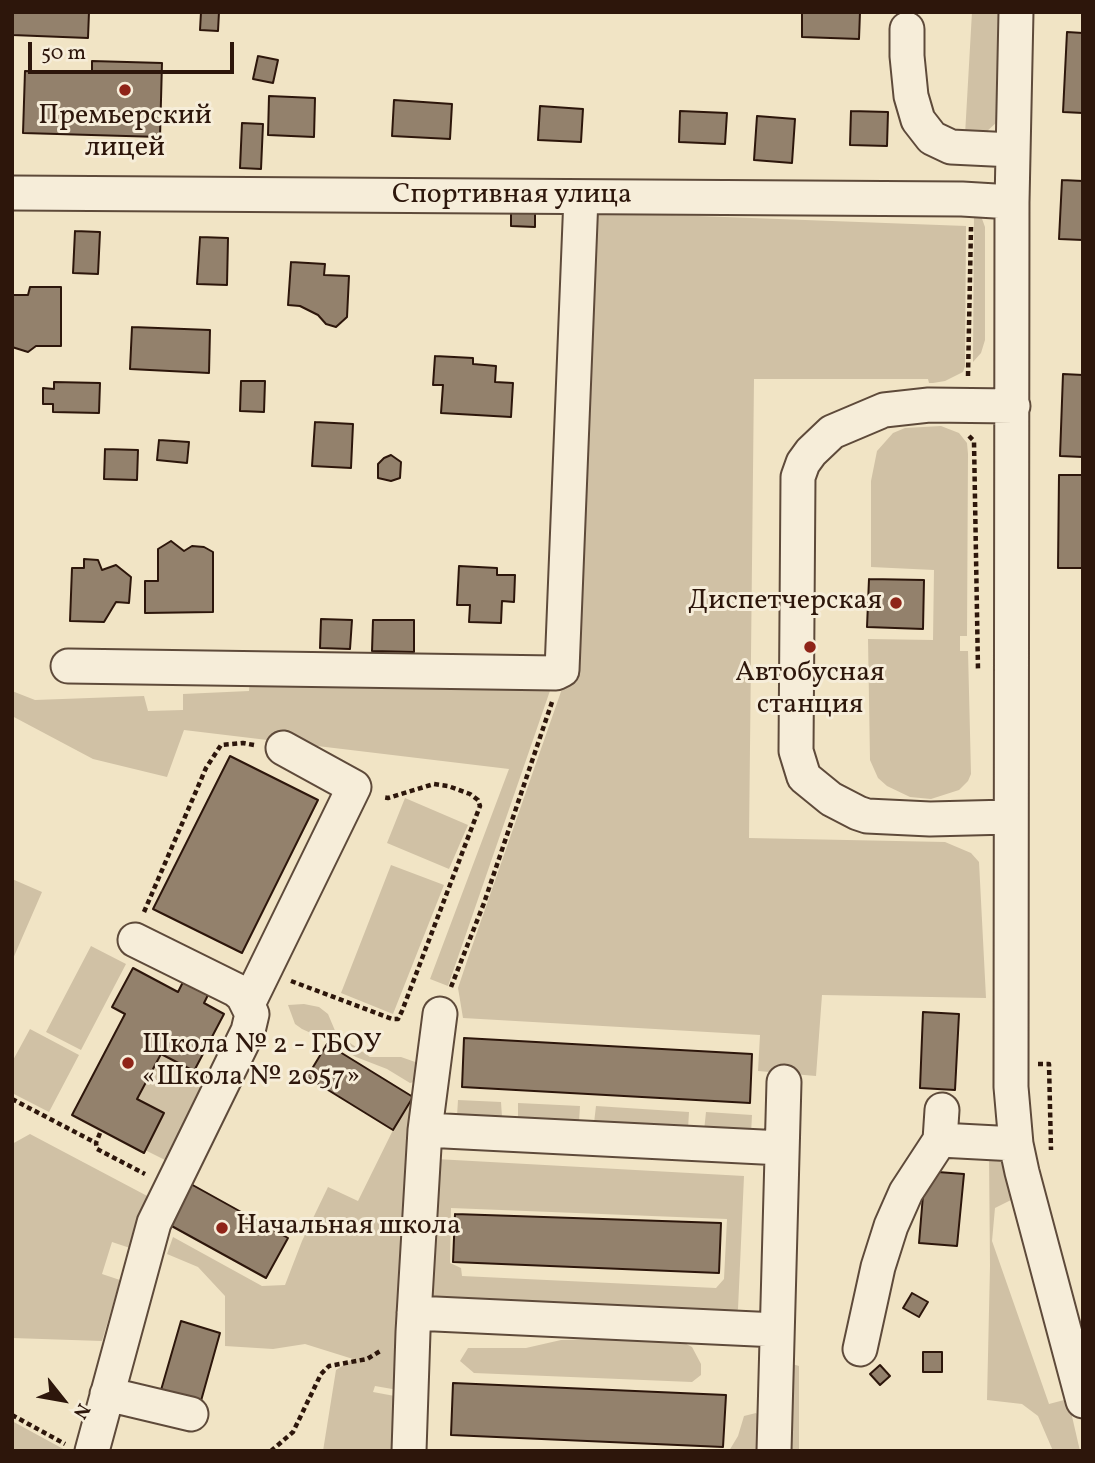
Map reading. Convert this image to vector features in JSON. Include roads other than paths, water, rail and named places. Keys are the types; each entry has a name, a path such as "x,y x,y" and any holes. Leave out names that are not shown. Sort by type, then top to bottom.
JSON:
{"street":[{"path":"1016,12 1012,202 1010,1054 1016,1144 1069,1297 1083,1401"},
{"path":"907,29 907,66 911,96 919,120 932,138 951,146 1013,150"},
{"name":"Спортивная улица","path":"12,193 962,199 1012,202"},
{"path":"68,666 556,673 562,670 581,197"},
{"path":"1010,817 921,819 858,813 831,799 804,777 796,751 796,737 799,477 811,452 832,432 884,410 929,405 1013,406"},
{"path":"248,1004 264,970 364,792 283,748"},
{"path":"79,1448 107,1394 154,1223 248,1031 252,1014 248,1004 236,990 135,940"},
{"path":"409,1451 413,1322 425,1130 440,1014"},
{"path":"774,1451 784,1082"},
{"path":"860,1349 878,1267 891,1226 941,1125 1016,1144"},
{"path":"425,1130 782,1148"},
{"path":"413,1322 778,1330"},
{"path":"107,1394 191,1413"}],"place":[{"name":"Премьерский лицей","path":"125,90"},
{"name":"Диспетчерская","path":"896,603"},
{"name":"Автобусная станция","path":"810,647"},
{"name":"Школа № 2 - ГБОУ «Школа № 2057»","path":"128,1063"},
{"name":"Начальная школа","path":"222,1228"}]}
